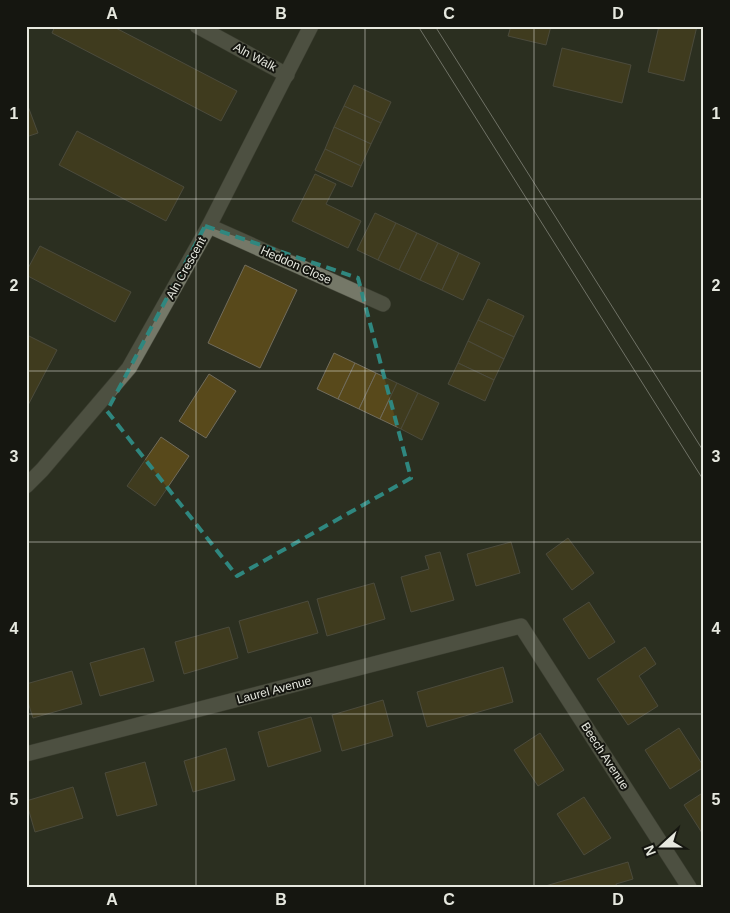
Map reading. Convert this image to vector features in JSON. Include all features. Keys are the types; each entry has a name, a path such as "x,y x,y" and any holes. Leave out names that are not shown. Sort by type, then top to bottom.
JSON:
{"street":[{"name":"Aln Walk","path":"197,26 287,74"},
{"name":"Aln Crescent","path":"26,486 42,470 129,368 210,226 311,26"},
{"name":"Heddon Close","path":"210,226 384,304"},
{"name":"Laurel Avenue","path":"26,754 521,626"},
{"name":"Beech Avenue","path":"521,626 689,887"}],"highlighted area":[{"path":"205,226 358,278 411,478 237,576 107,411"}],"building":[{"path":"55,26 112,26 237,91 221,121 52,33"},
{"path":"511,26 551,26 546,45 508,36"},
{"path":"659,26 697,26 684,81 648,72"},
{"path":"562,48 631,65 622,103 553,86"},
{"path":"354,85 391,102 381,123 344,106"},
{"path":"26,101 38,133 26,137"},
{"path":"344,106 381,123 371,144 334,127"},
{"path":"334,127 371,144 361,166 325,149"},
{"path":"77,131 184,187 166,221 59,165"},
{"path":"325,149 361,166 352,187 315,170"},
{"path":"315,174 336,184 326,204 361,221 348,248 292,221"},
{"path":"375,213 396,223 378,260 357,250"},
{"path":"396,223 417,233 399,270 378,260"},
{"path":"417,233 438,243 420,280 399,270"},
{"path":"438,243 459,253 442,290 420,280"},
{"path":"40,246 131,292 115,322 26,275"},
{"path":"459,253 480,263 463,300 442,290"},
{"path":"245,265 297,290 260,368 208,343"},
{"path":"488,299 524,316 514,337 478,320"},
{"path":"478,320 514,337 504,359 468,341"},
{"path":"26,336 57,350 26,409"},
{"path":"468,341 504,359 494,380 458,363"},
{"path":"334,353 355,363 338,399 317,389"},
{"path":"355,363 376,373 359,409 338,399"},
{"path":"458,363 494,380 485,401 448,384"},
{"path":"376,373 397,383 380,419 359,409"},
{"path":"209,374 236,391 206,438 179,421"},
{"path":"397,383 418,393 401,429 380,419"},
{"path":"418,393 439,403 422,440 401,429"},
{"path":"161,437 189,456 155,506 127,486"},
{"path":"568,538 594,573 572,590 546,554"},
{"path":"511,542 520,573 476,586 467,554"},
{"path":"440,552 454,600 411,612 401,577 429,569 425,556"},
{"path":"374,583 385,619 327,636 317,599"},
{"path":"308,601 318,633 248,653 239,621"},
{"path":"589,602 615,642 589,659 563,619"},
{"path":"229,627 238,658 184,674 175,642"},
{"path":"645,647 656,664 639,676 658,706 628,725 597,679"},
{"path":"144,648 154,681 100,696 90,663"},
{"path":"503,667 513,702 427,727 417,692"},
{"path":"72,671 82,704 33,718 26,696 26,684"},
{"path":"383,700 393,736 342,751 332,715"},
{"path":"311,717 321,751 268,767 258,732"},
{"path":"679,728 704,767 670,789 645,750"},
{"path":"540,733 564,770 538,786 514,750"},
{"path":"226,748 235,780 193,792 184,761"},
{"path":"145,762 157,805 117,816 105,773"},
{"path":"73,787 83,818 35,832 26,801"},
{"path":"704,792 704,836 684,805"},
{"path":"584,797 611,838 584,855 557,814"},
{"path":"628,862 633,879 616,884 617,887 542,887"}],"tram line":[{"path":"418,26 704,481"},
{"path":"435,26 704,452"}]}
